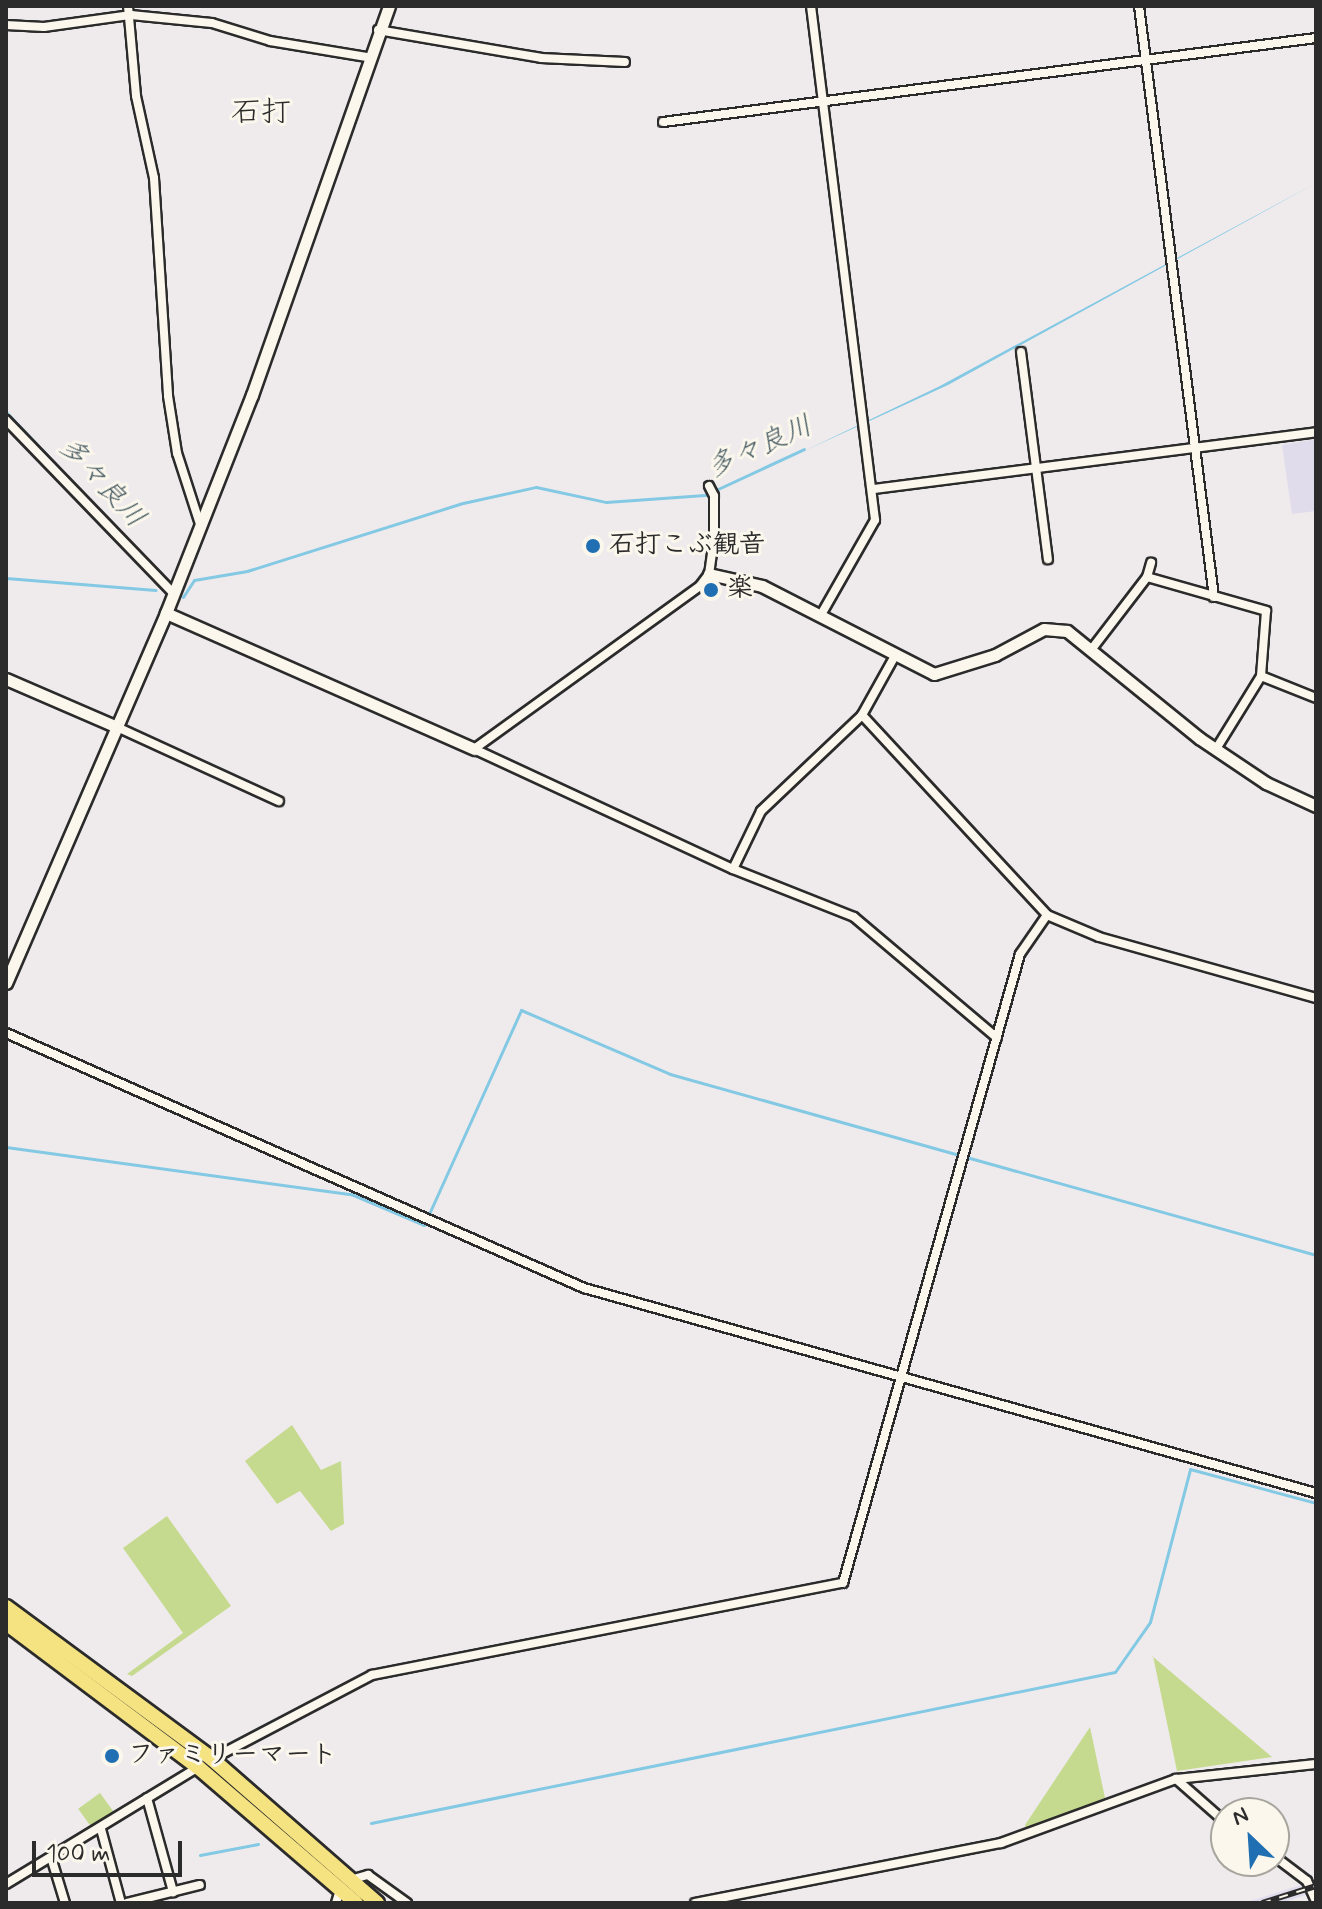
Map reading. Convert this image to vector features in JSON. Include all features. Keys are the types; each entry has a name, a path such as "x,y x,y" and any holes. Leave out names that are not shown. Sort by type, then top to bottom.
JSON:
{"highway":[{"path":"6,1607 212,1759 342,1891 377,1903"},
{"path":"6,1623 198,1767 356,1903"}],"street":[{"path":"6,983 174,594 252,395 367,57 389,6"},
{"path":"811,6 874,489 874,528 822,613"},
{"path":"1139,6 1214,597"},
{"path":"6,25 44,27 130,10 212,23 270,41 367,57"},
{"path":"130,10 136,96 154,178 168,396 181,467 200,524"},
{"path":"378,30 541,58 625,62"},
{"path":"663,122 1316,38"},
{"path":"1021,352 1048,559"},
{"path":"6,420 174,594"},
{"path":"874,489 1316,432"},
{"path":"474,749 633,636 709,574 714,510 709,486"},
{"path":"1091,650 1147,577 1151,563"},
{"path":"709,574 762,586 822,613 926,671 944,673 1054,628 1091,650 1216,749 1266,783 1316,806"},
{"path":"1147,577 1266,611 1261,676 1216,749"},
{"path":"166,613 474,749 733,869 854,917 997,1038"},
{"path":"733,869 761,811 862,715 896,654"},
{"path":"1261,676 1316,698"},
{"path":"6,679 279,801"},
{"path":"862,715 1047,915 1099,937 1316,998"},
{"path":"6,1884 212,1759 372,1675 843,1583 1020,954 1047,915"},
{"path":"6,1033 584,1288 1316,1493"},
{"path":"695,1903 1010,1840 1176,1779 1316,1764"},
{"path":"1176,1779 1210,1809"},
{"path":"147,1798 173,1892"},
{"path":"101,1829 124,1903 200,1885"},
{"path":"51,1857 65,1903"},
{"path":"1290,1868 1307,1881 1316,1901"},
{"path":"342,1891 368,1875 407,1903"}],"shaded area":[{"path":"1316,439 1316,511 1292,514 1282,445"},
{"path":"1304,1884 1309,1894 1282,1903 1244,1903"}],"green space":[{"path":"292,1425 321,1470 341,1461 344,1524 331,1531 300,1491 277,1504 245,1461"},
{"path":"167,1516 231,1606 132,1676 127,1674 183,1633 123,1548"},
{"path":"1153,1657 1272,1757 1177,1771"},
{"path":"1090,1727 1105,1798 1026,1829 1025,1825"},
{"path":"100,1793 115,1814 93,1830 78,1809"}],"water":[{"path":"1316,183 948,385 802,452 938,387"}],"waterway":[{"name":"多々良川","path":"6,412 116,528"},
{"name":"多々良川","path":"183,597 194,580 247,571 463,503 536,487 606,502 705,495 804,449"},
{"path":"6,578 156,590"},
{"path":"6,1147 351,1194 424,1225 521,1010 670,1074 1316,1255"},
{"path":"371,1823 1115,1672 1150,1622 1190,1469 1316,1503"},
{"path":"200,1855 258,1844"}],"railway":[{"path":"1262,1903 1316,1886"}],"place":[{"name":"石打こぶ観音","path":"593,546"},
{"name":"楽","path":"711,590"},
{"name":"ファミリーマート","path":"112,1756"}],"district":[{"name":"石打","path":"261,113"}]}
